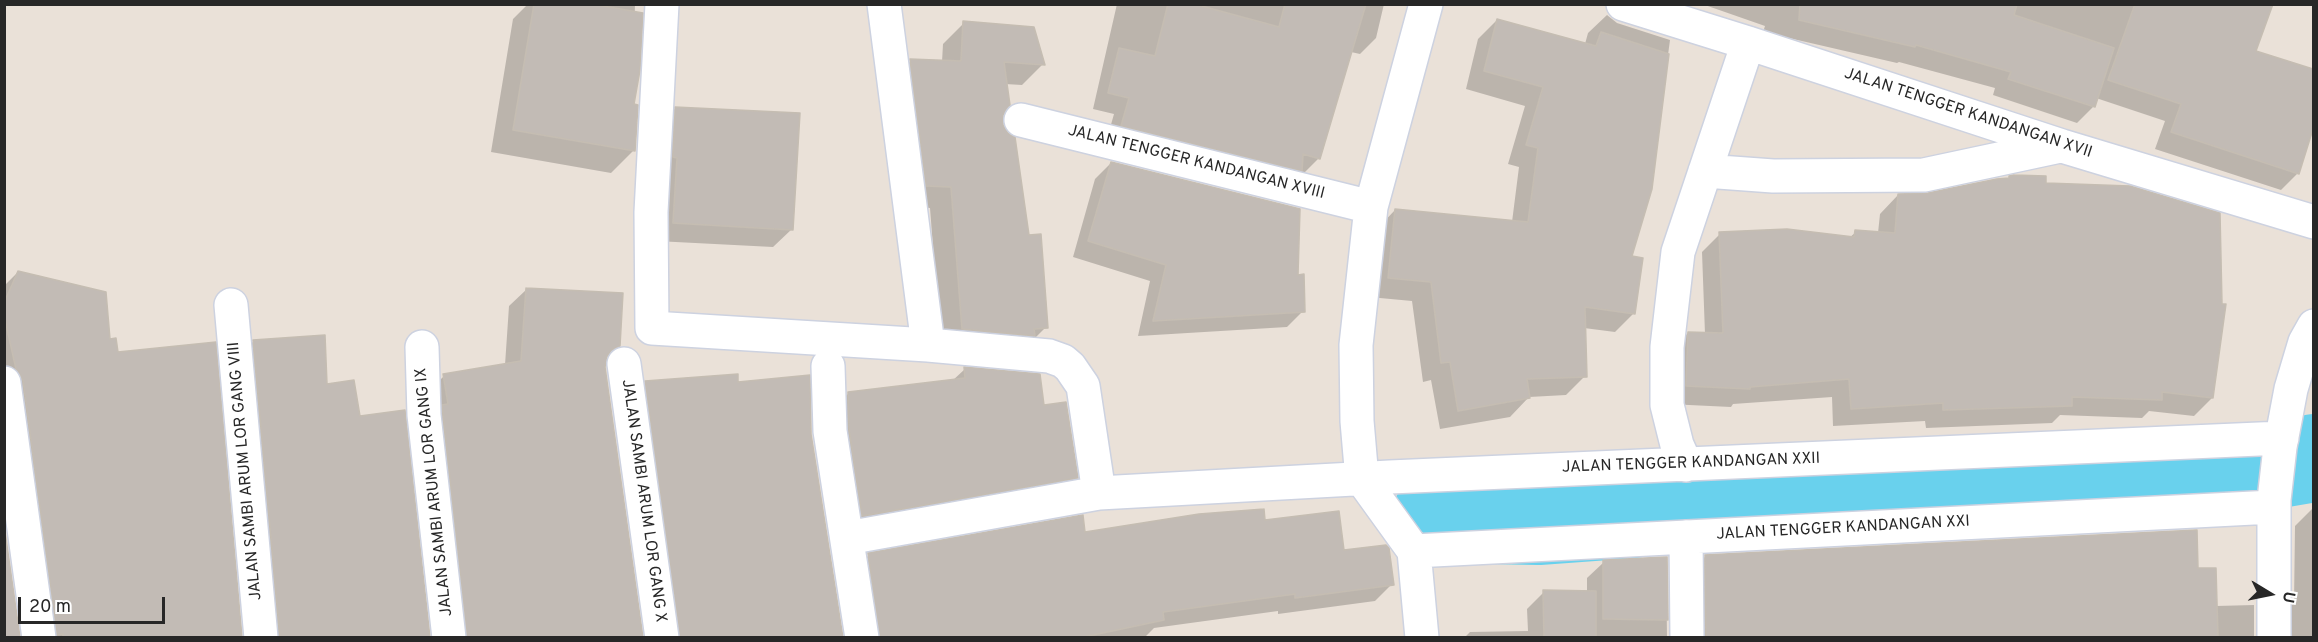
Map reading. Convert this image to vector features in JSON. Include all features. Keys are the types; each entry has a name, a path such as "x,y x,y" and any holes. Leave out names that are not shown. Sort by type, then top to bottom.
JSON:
{"street":[{"path":"662,4 651,212 652,328 928,345 1048,356 1062,361 1070,367 1083,386 1099,493"},
{"path":"884,4 928,345"},
{"path":"1422,638 1414,551 1362,479 1357,421 1356,345 1371,207 1426,4"},
{"name":"JALAN TENGGER KANDANGAN XVII","path":"1623,4 1748,42 2062,146 2313,222"},
{"path":"1686,465 1677,445 1667,405 1667,347 1678,252 1748,42"},
{"name":"JALAN TENGGER KANDANGAN XVIII","path":"1021,120 1371,207"},
{"path":"1705,171 1773,176 1924,175 2062,146"},
{"name":"JALAN SAMBI ARUM LOR GANG VIII","path":"231,305 261,638"},
{"path":"2274,638 2273,503 2291,389 2313,326"},
{"name":"JALAN SAMBI ARUM LOR GANG IX","path":"422,347 424,415 449,638"},
{"name":"JALAN SAMBI ARUM LOR GANG X","path":"624,364 662,638"},
{"path":"828,366 830,431 862,638"},
{"path":"4,383 39,638"},
{"name":"JALAN TENGGER KANDANGAN XXII","path":"847,538 1099,493 1686,465 2281,442"},
{"name":"JALAN TENGGER KANDANGAN XXI","path":"1414,551 2273,503"},
{"path":"1686,537 1687,638"}],"building":[{"path":"534,4 592,4 643,13 640,70 634,104 638,105 635,151 513,130"},
{"path":"1168,4 1194,4 1279,27 1285,4 1366,4 1320,159 1303,154 1302,171 1121,126 1129,98 1108,93 1119,48 1155,56"},
{"path":"1800,4 2017,4 2014,15 2114,48 2095,107 2008,79 2011,72 1916,45 1915,47 1799,20"},
{"path":"2135,4 2273,4 2256,51 2313,69 2313,129 2299,174 2171,132 2181,104 2108,80"},
{"path":"1497,19 1596,46 1601,32 1669,54 1652,189 1632,256 1643,258 1635,314 1585,307 1587,377 1527,379 1530,398 1458,411 1450,362 1441,363 1431,282 1388,278 1395,209 1528,222 1538,148 1526,145 1543,87 1484,71"},
{"path":"963,21 1034,27 1045,65 1004,62 1010,105 1003,115 1003,125 1008,133 1015,137 1029,235 1041,234 1048,328 1034,329 1035,336 962,329 951,187 926,186 910,59 961,61"},
{"path":"675,107 800,113 793,230 673,223 677,158 673,157"},
{"path":"1111,162 1300,209 1298,275 1304,274 1305,312 1153,321 1166,265 1088,241"},
{"path":"2014,175 2046,176 2046,183 2130,186 2220,213 2222,304 2226,304 2213,398 2162,392 2162,400 2072,397 2072,406 1943,410 1943,403 1851,409 1849,379 1750,387 1750,389 1686,386 1688,332 1723,333 1719,232 1787,229 1854,237 1855,230 1895,233 1898,194 1928,193 2009,178"},
{"path":"18,271 106,292 110,339 116,338 118,352 216,342 242,638 63,638 63,634 57,635 23,380 16,369 4,315 4,303"},
{"path":"526,288 623,293 620,346 607,356 605,367 643,638 467,638 442,405 448,404 443,374 521,361"},
{"path":"325,335 327,384 354,380 360,416 405,410 430,638 280,638 253,340"},
{"path":"964,367 1040,374 1044,405 1066,402 1078,478 862,516 849,429 848,392 965,378"},
{"path":"738,374 738,382 810,375 811,434 843,638 680,638 645,381"},
{"path":"1264,509 1265,520 1339,511 1344,550 1386,545 1389,548 1394,585 1295,598 1295,594 1163,612 1164,620 1079,638 880,638 868,553 1083,515 1085,532 1199,514"},
{"path":"4,525 20,637 4,638"},
{"path":"2197,530 2198,568 2216,568 2218,638 1706,638 1705,555"},
{"path":"1667,557 1668,620 1603,619 1603,560"},
{"path":"1543,590 1596,591 1596,638 1544,638"}],"waterway":[{"path":"1434,519 1538,521 1633,514 1725,492 2034,476 2179,481 2314,458"}]}
